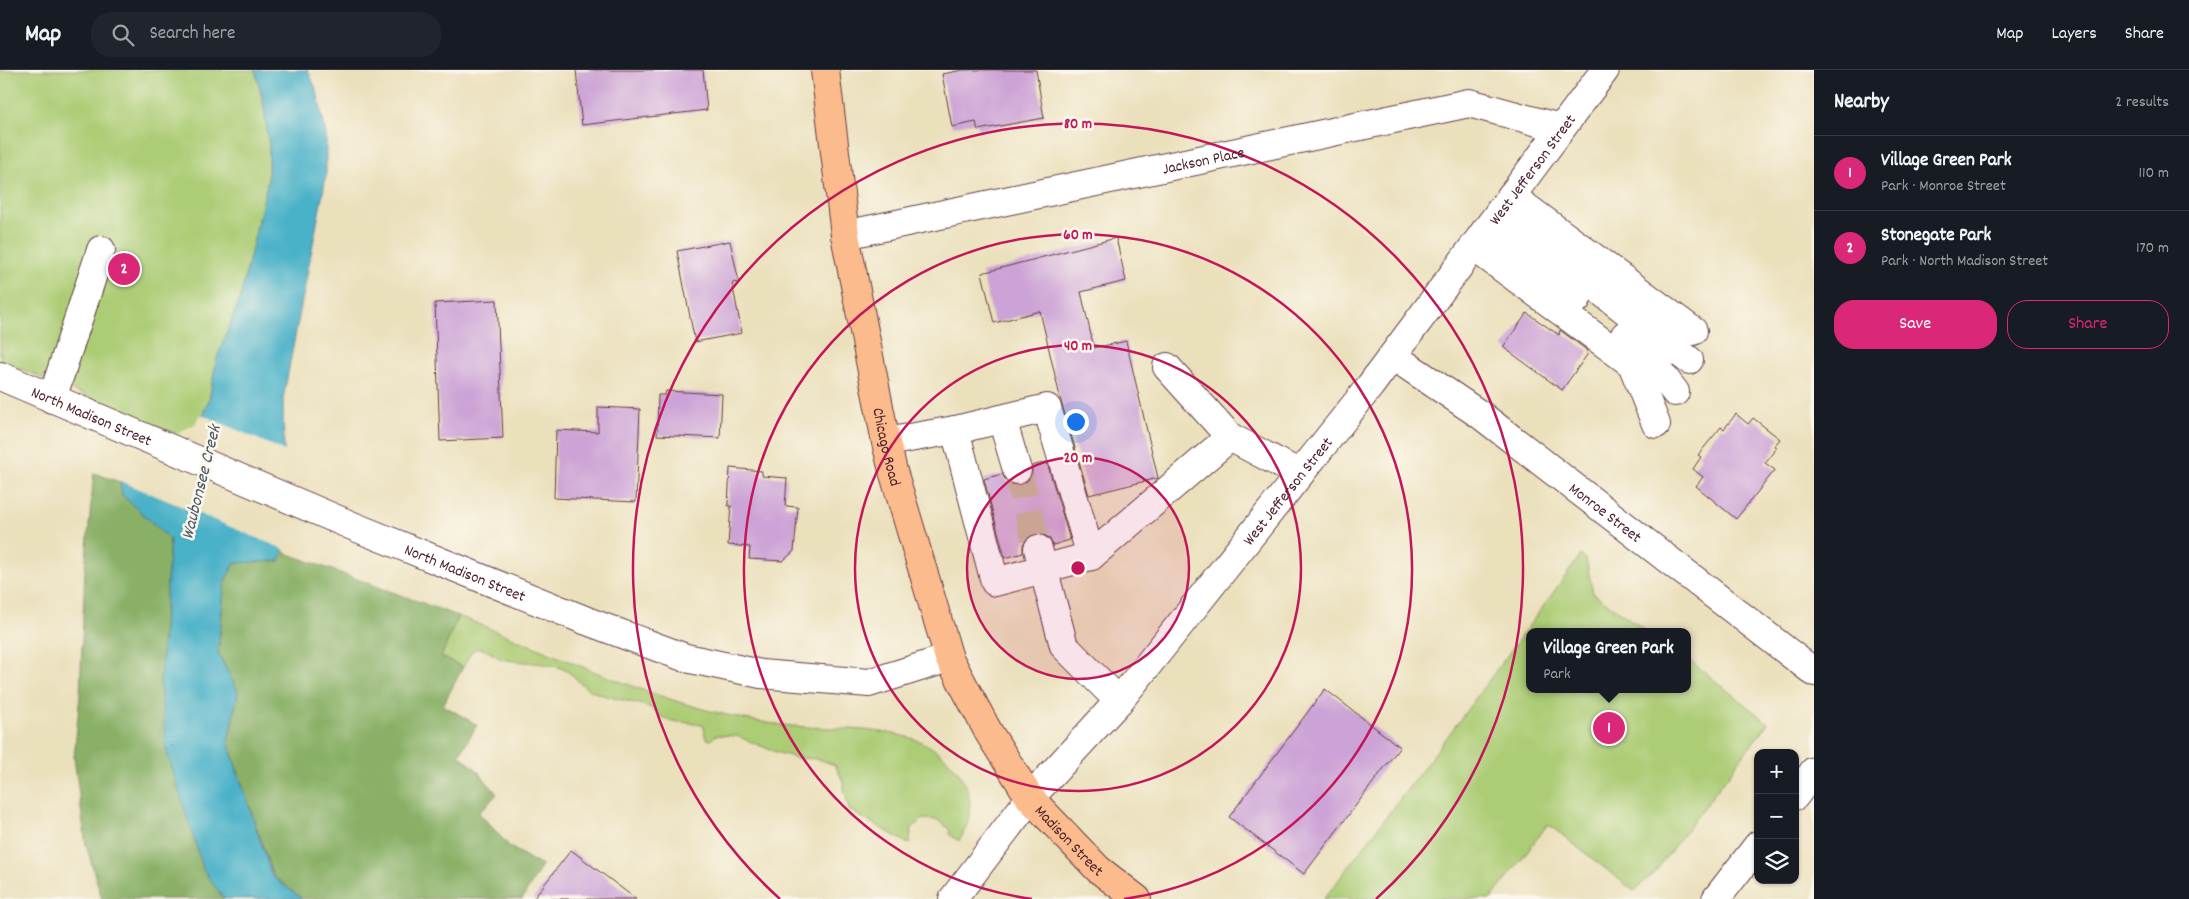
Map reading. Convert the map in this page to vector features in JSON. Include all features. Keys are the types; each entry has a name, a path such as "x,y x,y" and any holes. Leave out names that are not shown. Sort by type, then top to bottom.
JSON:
{"main road":[{"name":"Chicago Road","path":"825,70 845,235 893,471 949,658 989,733 1030,798"},
{"name":"Madison Street","path":"1030,798 1098,868 1137,899"}],"street":[{"name":"West Jefferson Street","path":"953,899 1030,798 1119,700 1393,356 1560,128 1605,70"},
{"name":"Jackson Place","path":"845,235 1468,103 1560,128"},
{"path":"1492,222 1692,332"},
{"path":"1492,222 1689,360"},
{"path":"1492,222 1640,346 1675,392"},
{"path":"1492,222 1632,364 1656,424"},
{"path":"52,399 101,250"},
{"name":"Monroe Street","path":"1393,356 1482,416 1814,672"},
{"path":"1167,367 1230,437 1300,474"},
{"name":"North Madison Street","path":"0,376 355,527 587,621 686,658 761,674 869,683 949,658"},
{"path":"886,442 955,430 1047,408 1091,556"},
{"path":"1002,418 1017,470"},
{"path":"955,430 995,582 1041,559 1091,556 1230,437"},
{"path":"1041,559 1064,646 1119,700"},
{"path":"1797,794 1814,771"},
{"path":"1716,899 1754,850"}],"green space":[{"path":"0,70 255,70 263,101 269,146 268,180 240,299 217,358 209,400 197,426 179,435 0,360"},
{"path":"94,473 120,482 122,495 170,539 160,684 204,871 224,899 102,899 86,845 74,758 80,695 85,568"},
{"path":"283,552 458,616 441,657 463,667 443,705 477,725 459,755 476,769 497,794 479,813 510,847 542,866 522,899 302,899 273,876 228,742 238,692 218,653 225,580 235,563 280,561"},
{"path":"1581,555 1586,559 1593,593 1642,628 1527,628"},
{"path":"458,616 622,682 706,710 749,720 792,726 882,732 916,740 942,755 961,776 970,800 970,813 966,827 959,841 950,835 949,829 938,820 922,819 912,828 909,844 849,810 842,779 835,765 818,759 796,758 737,736 716,735 711,740 707,739 704,726 668,720 649,707 597,693 586,688 567,671 557,667 506,660 484,650 476,649 472,651 463,667 441,657"},
{"path":"1526,630 1526,693 1691,693 1691,661 1768,723 1654,873 1634,891 1548,824 1491,899 1324,899"}],"water":[{"name":"Waubonsee Creek","path":"255,70 308,70 317,91 326,134 326,177 283,399 286,543 280,561 235,563 225,580 218,653 238,692 228,742 272,876 302,899 224,899 204,871 167,752 160,684 170,539 122,495 120,482 140,444 179,435 197,426 209,400 217,358 240,299 268,180 269,146 263,101"}],"pier":[{"path":"200,414 287,452 288,543 286,550 118,480 138,442 178,433 195,424"}],"building":[{"path":"576,70 703,70 707,110 582,125"},
{"path":"963,70 1036,70 1044,118 978,130 976,122 952,127 942,74"},
{"path":"1116,238 1126,281 1081,292 1094,348 1126,341 1158,478 1089,495 1061,401 1040,311 994,323 982,273"},
{"path":"730,241 739,282 732,283 742,333 695,342 677,251"},
{"path":"497,300 503,438 440,441 435,303"},
{"path":"1527,313 1559,335 1560,330 1588,351 1562,390 1503,347"},
{"path":"666,391 722,394 720,438 657,435 658,395 665,395"},
{"path":"598,407 640,409 636,502 554,498 556,430 598,432"},
{"path":"1736,414 1748,424 1753,418 1780,439 1774,446 1777,447 1765,463 1775,470 1736,519 1696,486 1703,477 1693,469 1701,457 1698,455 1721,427 1724,429"},
{"path":"1047,462 1070,540 1053,545 1049,538 1042,534 1034,534 1027,538 1023,544 1023,553 1005,558 984,479 1002,474 1007,482 1013,485 1021,485 1029,480 1032,474 1032,466"},
{"path":"730,468 762,471 762,476 787,478 785,506 798,507 794,551 783,561 749,559 750,547 728,545 731,506 728,506"},
{"path":"1325,689 1400,747 1304,874 1229,817"},
{"path":"571,850 636,899 533,899"}],"tunnel":[{"path":"1017,470 1038,549"}],"place":[{"name":"Stonegate Park","path":"124,269"},
{"name":"Village Green Park","path":"1609,728"}]}
